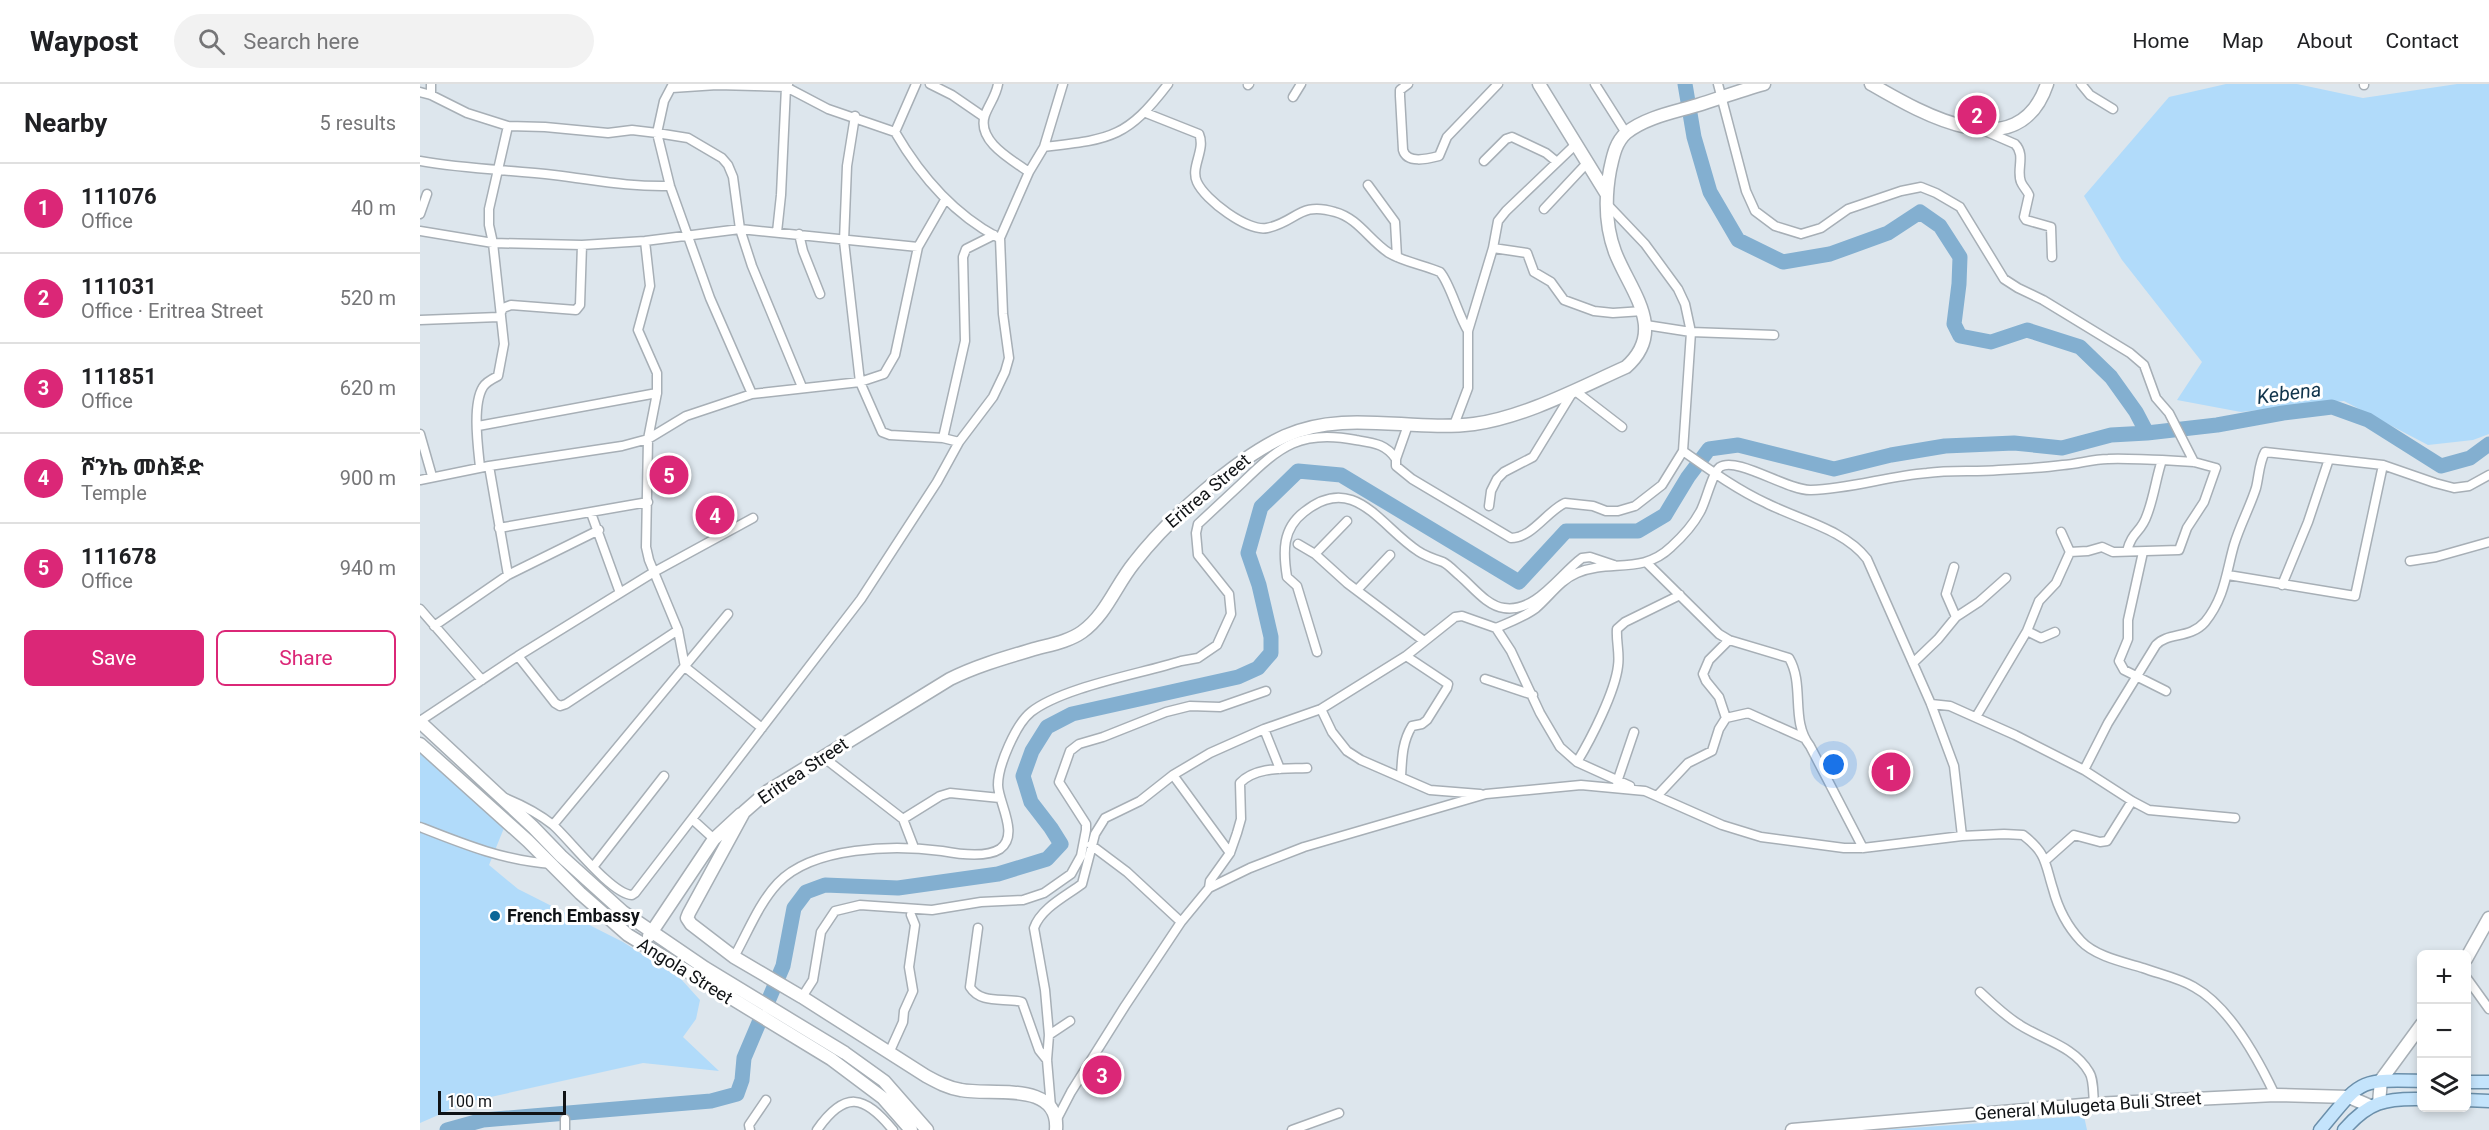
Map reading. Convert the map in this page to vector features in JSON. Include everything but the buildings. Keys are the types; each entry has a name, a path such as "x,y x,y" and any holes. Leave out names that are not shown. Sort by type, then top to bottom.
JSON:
{"main road":[{"path":"1539,84 1575,145 1588,162 1606,197"},
{"path":"1871,84 1943,122 1965,129 1984,130 2014,124 2026,116 2040,99 2047,84"},
{"path":"1626,133 1664,115 1757,85"},
{"name":"Eritrea Street","path":"734,957 691,924 687,918 744,812 768,791 967,671 1058,642 1083,631 1094,621 1132,565 1157,535 1244,459 1288,435 1344,422 1454,425 1483,422 1519,413 1626,367 1635,359 1642,347 1646,325 1643,311 1615,251 1606,197 1614,152 1626,133"},
{"path":"420,721 499,795 556,860 623,912 705,968 845,1053 884,1081 927,1130"},
{"name":"Angola Street","path":"420,744 556,860 606,917 628,935 849,1071 883,1098 911,1130"},
{"path":"644,944 714,839 731,820 744,812"},
{"path":"2471,950 2489,918"},
{"path":"734,957 802,996 889,1053 946,1086 961,1090 1031,1095 1051,1107 1056,1124"},
{"path":"2374,1105 2381,1080 2417,1030"},
{"path":"2320,1130 2349,1096 2363,1084 2381,1080 2417,1081"},
{"path":"2471,1082 2489,1082"},
{"name":"General Mulugeta Buli Street","path":"1792,1130 2094,1104 2275,1095 2349,1096"},
{"path":"2349,1096 2374,1105"},
{"path":"2344,1130 2356,1116 2374,1105 2396,1098 2417,1099"},
{"path":"2471,1100 2489,1101"}],"street":[{"path":"431,84 431,95"},
{"path":"896,132 916,84"},
{"path":"930,84 952,95 984,117"},
{"path":"998,84 996,95 984,117 984,128 990,141 1029,172"},
{"path":"499,795 528,808 553,825 593,867 624,893 632,896 861,599 937,482 959,442 993,397 1009,358 997,236 1044,147 1063,84"},
{"path":"1044,147 1112,136 1146,112 1168,84"},
{"path":"1293,97 1301,84"},
{"path":"1408,84 1400,90 1404,155 1409,158 1426,159 1439,156 1447,137 1498,84"},
{"path":"1595,84 1626,133"},
{"path":"1718,84 1746,191 1755,211 1775,226 1801,234 1821,228 1848,208 1901,191 1921,187 1936,193 1959,207 2004,279 2130,353 2144,365 2156,398 2169,413 2194,462"},
{"path":"2081,84 2090,95 2113,109"},
{"path":"777,232 787,85"},
{"path":"752,394 686,237 670,186 657,133 664,101 673,86 787,85 828,109 855,116 896,132 907,151 945,200 997,236"},
{"path":"420,92 467,113 508,126 608,133 632,130 657,133 688,138 722,158 733,177 740,229 772,319 802,387"},
{"path":"1146,112 1199,134 1202,145 1196,174 1197,182 1221,208 1258,228 1267,228 1308,208 1317,207 1344,215 1388,252 1440,272 1445,277 1453,301 1468,331"},
{"path":"855,116 847,166 844,241 861,382 882,432 890,435 943,438 959,442"},
{"path":"508,126 489,209 504,344 498,376 486,382 482,388 478,426 484,466 508,575"},
{"path":"1984,130 2019,147 2020,181 2029,195 2024,217 2026,220 2051,227 2052,257"},
{"path":"1484,160 1506,138 1512,137 1546,153 1557,162"},
{"path":"1454,425 1468,388 1468,331 1493,248 1498,221 1575,145"},
{"path":"420,161 555,175 641,187 670,186"},
{"path":"1544,209 1588,162"},
{"path":"1368,185 1395,222 1396,256"},
{"path":"420,214 427,194"},
{"path":"1408,425 1396,459 1396,466 1412,479 1511,538 1517,538 1565,503 1618,511 1635,506 1662,485 1685,452 1691,332 1685,304 1678,289 1606,197"},
{"path":"420,480 484,466 622,446 648,439 686,416 752,394 861,382 884,374 891,365 918,247 945,200"},
{"path":"420,231 493,243 582,245 686,237 740,229 918,247"},
{"path":"799,234 803,251 820,294"},
{"path":"943,438 965,341 963,256 966,249 997,236"},
{"path":"645,241 650,286 638,330 657,373 657,393 648,439 646,547 678,630 685,667 762,728"},
{"path":"500,316 503,308 511,305 579,309 582,245"},
{"path":"1493,248 1527,253 1534,272 1551,282 1564,300 1579,306 1613,313 1643,311"},
{"path":"420,320 500,316"},
{"path":"1646,325 1691,332 1774,334"},
{"path":"1489,506 1491,491 1497,479 1504,472 1533,457 1574,390 1622,427"},
{"path":"478,426 657,393"},
{"path":"420,434 432,476"},
{"path":"734,957 764,901 778,883 795,868 813,859 908,846 957,854 993,852 1005,844 1008,836 1000,798 999,772 1019,725 1032,712 1056,698 1198,658 1217,645 1231,614 1229,594 1198,555 1196,533 1198,524 1282,447 1305,438 1339,436 1380,444 1396,459"},
{"path":"1389,450 1401,445"},
{"path":"1685,452 1715,474 1765,503 1850,541 1867,559 1931,704 1954,765 1962,836"},
{"path":"2084,770 2108,723 2160,640 2183,636 2204,623 2217,602 2228,575 2233,548 2256,488 2265,452 2383,465 2454,488 2469,486 2489,476"},
{"path":"1496,628 1524,616 1538,606 1550,592 1577,573 1595,568 1647,563 1672,547 1699,514 1708,498 1715,474 1721,467 1736,465 1786,486 1812,490 1848,488 1927,472 1993,471 2105,459 2194,462 2217,468 2204,502 2187,528 2181,548 2174,551 2113,552 2102,547 2070,552"},
{"path":"2283,585 2308,522 2329,459"},
{"path":"2127,551 2132,535 2142,528 2147,516 2162,460"},
{"path":"2228,575 2355,596 2383,465"},
{"path":"1317,652 1297,586 1287,578 1284,548 1287,531 1294,519 1314,504 1329,497 1344,497 1365,506 1419,552 1445,563 1492,604 1504,608 1521,607 1532,602 1582,558 1590,557 1620,567"},
{"path":"499,528 648,502"},
{"path":"591,513 620,593"},
{"path":"420,721 518,656 654,572 753,518"},
{"path":"1315,554 1347,521"},
{"path":"434,626 508,575 599,531"},
{"path":"1977,717 2027,631 2039,601 2056,583 2070,552 2061,532"},
{"path":"2410,561 2436,557 2489,542"},
{"path":"1298,544 1315,554 1357,590 1424,640"},
{"path":"2143,552 2128,620 2128,639 2119,661 2124,670 2166,691"},
{"path":"1357,590 1390,555"},
{"path":"1647,563 1719,634 1729,640 1789,658 1798,690 1799,720 1804,738 1816,756 1863,848"},
{"path":"1954,567 1947,594 1956,617"},
{"path":"1913,663 1938,639 1956,617 1979,602 2006,578"},
{"path":"1577,762 1591,737 1619,666 1617,628 1624,622 1680,595"},
{"path":"420,609 482,681"},
{"path":"553,825 728,614"},
{"path":"1051,1107 1045,990 1034,928 1036,920 1053,904 1082,884 1098,826 1105,818 1140,801 1173,775 1210,753 1264,729 1321,709 1406,656 1455,617 1462,616 1496,628 1511,651 1540,713 1560,747 1577,762 1617,782 1645,791 1722,825 1761,837 1799,843 1863,848 1962,836 2004,834 2023,836 2046,860 2052,888 2060,908 2070,928 2083,943 2124,962 2194,987 2212,1000 2255,1056 2275,1095"},
{"path":"518,656 555,703 560,705 566,704 678,630"},
{"path":"2027,631 2041,638 2055,632"},
{"path":"1726,718 1719,697 1703,674 1708,660 1729,640"},
{"path":"1401,777 1407,735 1412,726 1422,724 1427,720 1448,684 1406,656"},
{"path":"1485,679 1533,695"},
{"path":"802,996 813,980 821,932 835,911 860,905 932,910 981,902 1023,900 1044,893 1071,874 1081,856 1086,824 1059,782 1070,751 1079,744 1166,712 1190,706 1220,706 1266,691"},
{"path":"1931,704 1950,706 1977,717 2084,770 2149,810 2235,818"},
{"path":"1321,709 1328,726 1347,751 1361,760 1431,790 1486,794 1581,785 1645,791"},
{"path":"1657,796 1688,763 1712,751 1719,729 1726,718 1748,713 1804,738"},
{"path":"1264,729 1280,769"},
{"path":"1617,782 1634,732"},
{"path":"823,757 903,819 913,845"},
{"path":"1209,888 1210,881 1230,853 1241,819 1240,783 1256,773 1307,768"},
{"path":"1173,775 1230,853"},
{"path":"593,867 664,776"},
{"path":"903,819 940,796 950,793 1000,798"},
{"path":"1056,1124 1071,1092 1181,922 1209,888 1250,868 1304,847 1486,794"},
{"path":"2046,860 2074,835 2108,842 2132,801"},
{"path":"692,819 714,839"},
{"path":"420,827 480,850 523,861 556,860"},
{"path":"1091,845 1127,872 1181,922"},
{"path":"889,1053 903,1022 904,1011 913,991 909,967 915,939 915,925 911,915"},
{"path":"978,928 970,987 981,998 1022,1002 1035,1042 1047,1060"},
{"path":"2471,985 2489,1009"},
{"path":"1980,992 2000,1011 2021,1026 2062,1046 2077,1058 2091,1073 2094,1104"},
{"path":"1049,1035 1070,1021"},
{"path":"750,1130 749,1125 766,1100"},
{"path":"817,1130 825,1119 846,1102 856,1101 866,1104 893,1130"},
{"path":"1292,1130 1339,1113"},
{"path":"565,1119 565,1130"}],"shaded area":[{"path":"2226,84 2297,84 2363,98 2457,84 2489,84 2489,434 2473,440 2428,445 2344,401 2241,412 2177,400 2202,362 2122,260 2084,196 2169,97"},
{"name":"French Embassy","path":"420,748 501,820 504,828 489,865 518,889 623,942 681,979 700,1000 696,1019 683,1037 719,1071 643,1063 468,1102 420,1123"},
{"path":"2084,1116 2087,1130 1881,1130"}],"waterway":[{"path":"1685,84 1694,137 1710,192 1738,240 1783,262 1830,254 1888,233 1920,212 1940,226 1960,257 1954,324 1960,336 1991,342 2027,330 2080,347 2111,377 2136,412 2147,433"},
{"name":"Kebena","path":"447,1130 483,1120 711,1101 737,1094 742,1080 744,1058 783,966 794,908 806,892 825,885 898,888 998,874 1047,859 1061,844 1031,802 1023,776 1032,751 1047,727 1072,714 1238,677 1258,668 1271,653 1271,637 1259,585 1248,553 1261,507 1298,471 1341,475 1519,582 1566,531 1638,531 1665,515 1688,477 1709,449 1738,445 1834,469 1891,455 1945,446 2014,443 2062,448 2111,435 2217,425 2332,407 2368,420 2441,466 2470,458 2489,444"}],"place":[{"name":"111031","path":"1977,115"},
{"name":"111678","path":"669,475"},
{"name":"ሾንኬ መስጅድ","path":"715,515"},
{"name":"111076","path":"1891,772"},
{"name":"French Embassy","path":"495,916"},
{"name":"111851","path":"1102,1075"}]}
